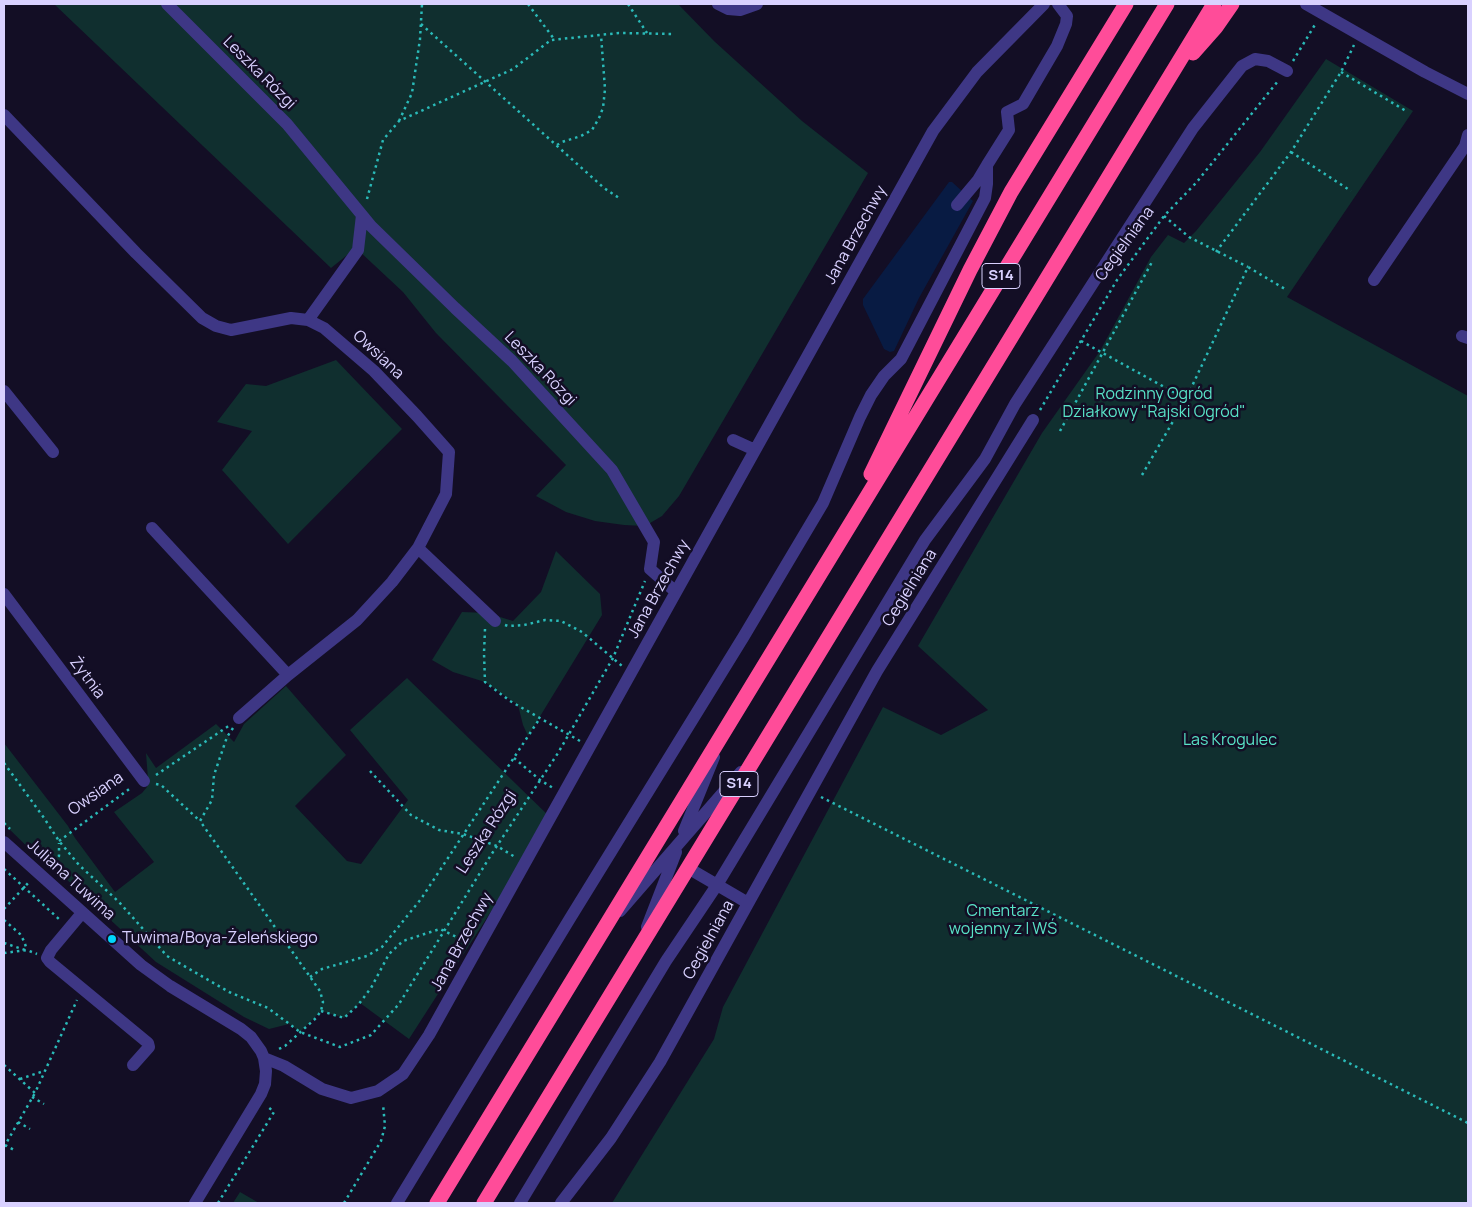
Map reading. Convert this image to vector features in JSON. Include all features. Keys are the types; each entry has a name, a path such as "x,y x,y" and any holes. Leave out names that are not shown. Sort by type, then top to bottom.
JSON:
{"highway":[{"path":"836,548 970,270 1011,192 1126,4"},
{"name":"S14","path":"437,1203 1167,4"},
{"name":"S14","path":"484,1203 1214,4"},
{"path":"1168,82 1216,27 1232,4"}],"street":[{"name":"Leszka Rózgi","path":"167,4 288,124 371,226 512,361 612,470 654,542 650,569"},
{"path":"718,4 728,9 740,10 757,4"},
{"name":"Jana Brzechwy","path":"264,1058 284,1066 322,1089 351,1098 378,1091 403,1074 429,1035 933,131 977,72 1044,4"},
{"path":"957,204 978,180 1009,130 1007,112 1023,104 1057,46 1066,24 1067,16 1058,4"},
{"path":"1306,4 1425,72 1468,94"},
{"path":"520,1203 666,961 717,885 925,540 985,459 1015,404 1193,128 1242,66 1255,58 1268,61 1286,70"},
{"name":"Owsiana","path":"4,115 136,253 202,318 216,326 231,330 291,318 308,320 324,328 374,371 449,452 446,494 418,548 392,582 356,620 288,675 239,718"},
{"path":"1374,280 1465,146 1468,135"},
{"path":"397,1203 744,636 823,503 871,394 884,376 901,359 985,198 987,165"},
{"path":"308,320 358,250 362,215"},
{"path":"4,391 53,452"},
{"name":"Cegielniana","path":"561,1203 611,1138 660,1062 877,671 1033,420"},
{"path":"733,440 755,450"},
{"path":"152,528 288,675"},
{"path":"418,548 491,617"},
{"path":"650,569 676,592"},
{"name":"Żytnia","path":"4,594 144,781"},
{"path":"636,953 724,732"},
{"path":"602,932 759,752"},
{"name":"Juliana Tuwima","path":"4,842 154,975 246,1033 258,1045 264,1058"},
{"path":"688,868 748,903"},
{"path":"82,913 51,950 47,958 148,1043 149,1047 134,1065"},
{"path":"195,1203 257,1103 264,1088 266,1077 264,1058"}],"path":[{"path":"362,215 383,140 399,121 412,93 420,39 422,4"},
{"path":"528,4 554,39"},
{"path":"628,4 647,33"},
{"name":"Cegielniana","path":"1033,420 1117,280 1164,216 1196,183 1286,70 1322,13"},
{"path":"421,24 604,188 619,198"},
{"path":"399,121 513,69 554,39 619,33 675,34"},
{"path":"556,145 592,130 599,118 603,108 605,89 601,34"},
{"path":"1216,252 1291,152 1340,72 1359,34"},
{"path":"1340,72 1406,111"},
{"path":"1291,152 1351,191"},
{"path":"1164,216 1189,237 1285,289"},
{"path":"1060,431 1152,262"},
{"path":"1142,475 1186,399 1248,268"},
{"path":"1081,341 1186,399"},
{"name":"Leszka Rózgi","path":"4,763 59,841 80,865 119,902 167,956 230,992 268,1008 300,1032 340,1047 371,1035 399,1004 443,931 569,734 613,658 650,569"},
{"path":"589,747 510,701 485,682 484,653 491,617 508,626 524,625 545,620 561,621 582,632 630,673"},
{"path":"144,781 160,773 239,718"},
{"path":"200,821 212,800 214,775 227,737 239,718"},
{"path":"310,977 322,969 368,956 382,947 421,899 540,718"},
{"path":"514,758 540,780 563,795"},
{"path":"370,771 411,815 439,830 463,834 497,846 525,863"},
{"name":"Owsiana","path":"59,841 131,788 144,781 161,785 200,821 320,991 323,1002 321,1011"},
{"path":"810,792 1468,1123"},
{"path":"46,864 51,865 59,856 59,841"},
{"path":"4,869 69,928"},
{"path":"4,909 24,887"},
{"path":"4,920 20,934 27,950"},
{"path":"264,1058 285,1046 321,1011 344,1018 358,1005 371,988 389,954 403,941 440,929 478,947"},
{"path":"4,944 47,958"},
{"path":"4,953 27,950"},
{"path":"16,1152 4,1146 34,1093 82,988"},
{"path":"4,1065 34,1093"},
{"path":"20,1079 44,1071"},
{"path":"344,1203 381,1141 386,1126 383,1105 378,1091"},
{"path":"32,1097 44,1104"},
{"path":"218,1203 274,1112 257,1103"},
{"path":"18,1122 30,1129"}],"green space":[{"path":"54,4 678,4 714,41 802,121 868,173 679,496 662,516 645,526 595,521 566,512 536,496 566,465 436,333 403,292 358,250 351,252 331,268"},
{"name":"Las Krogulec","path":"1326,59 1413,111 1287,297 1468,396 1468,1203 612,1203 714,1039 723,1007 883,707 941,735 988,710 918,646 1042,433 1100,351 1151,257 1168,235 1184,243 1196,231 1260,152"},
{"path":"336,360 402,429 288,544 222,470 252,431 217,422 246,384 266,386"},
{"path":"556,551 600,594 602,615 528,736 518,705 485,682 453,672 432,660 462,612 487,613 513,621 541,592"},
{"path":"407,678 551,818 409,1039 360,1003 344,1018 321,1011 300,1032 289,1024 269,1029 244,1017 156,962 51,865 45,864 4,824 4,743 68,826 115,892 154,862 114,812 142,793 147,787 146,753 156,768 216,724 234,742 244,724 286,686 346,755 295,806 347,861 361,864 408,800 350,730"},
{"path":"240,1192 259,1203 233,1203"}],"water":[{"path":"949,182 952,182 973,201 919,298 894,351 890,352 884,349 863,305 863,299"}],"place":[{"name":"Tuwima/Boya-Żeleńskiego","path":"112,939"}],"park label":[{"name":"Rodzinny Ogród Działkowy \"Rajski Ogród\"","path":"1154,404"},
{"name":"Cmentarz wojenny z I WŚ","path":"1003,921"}]}
